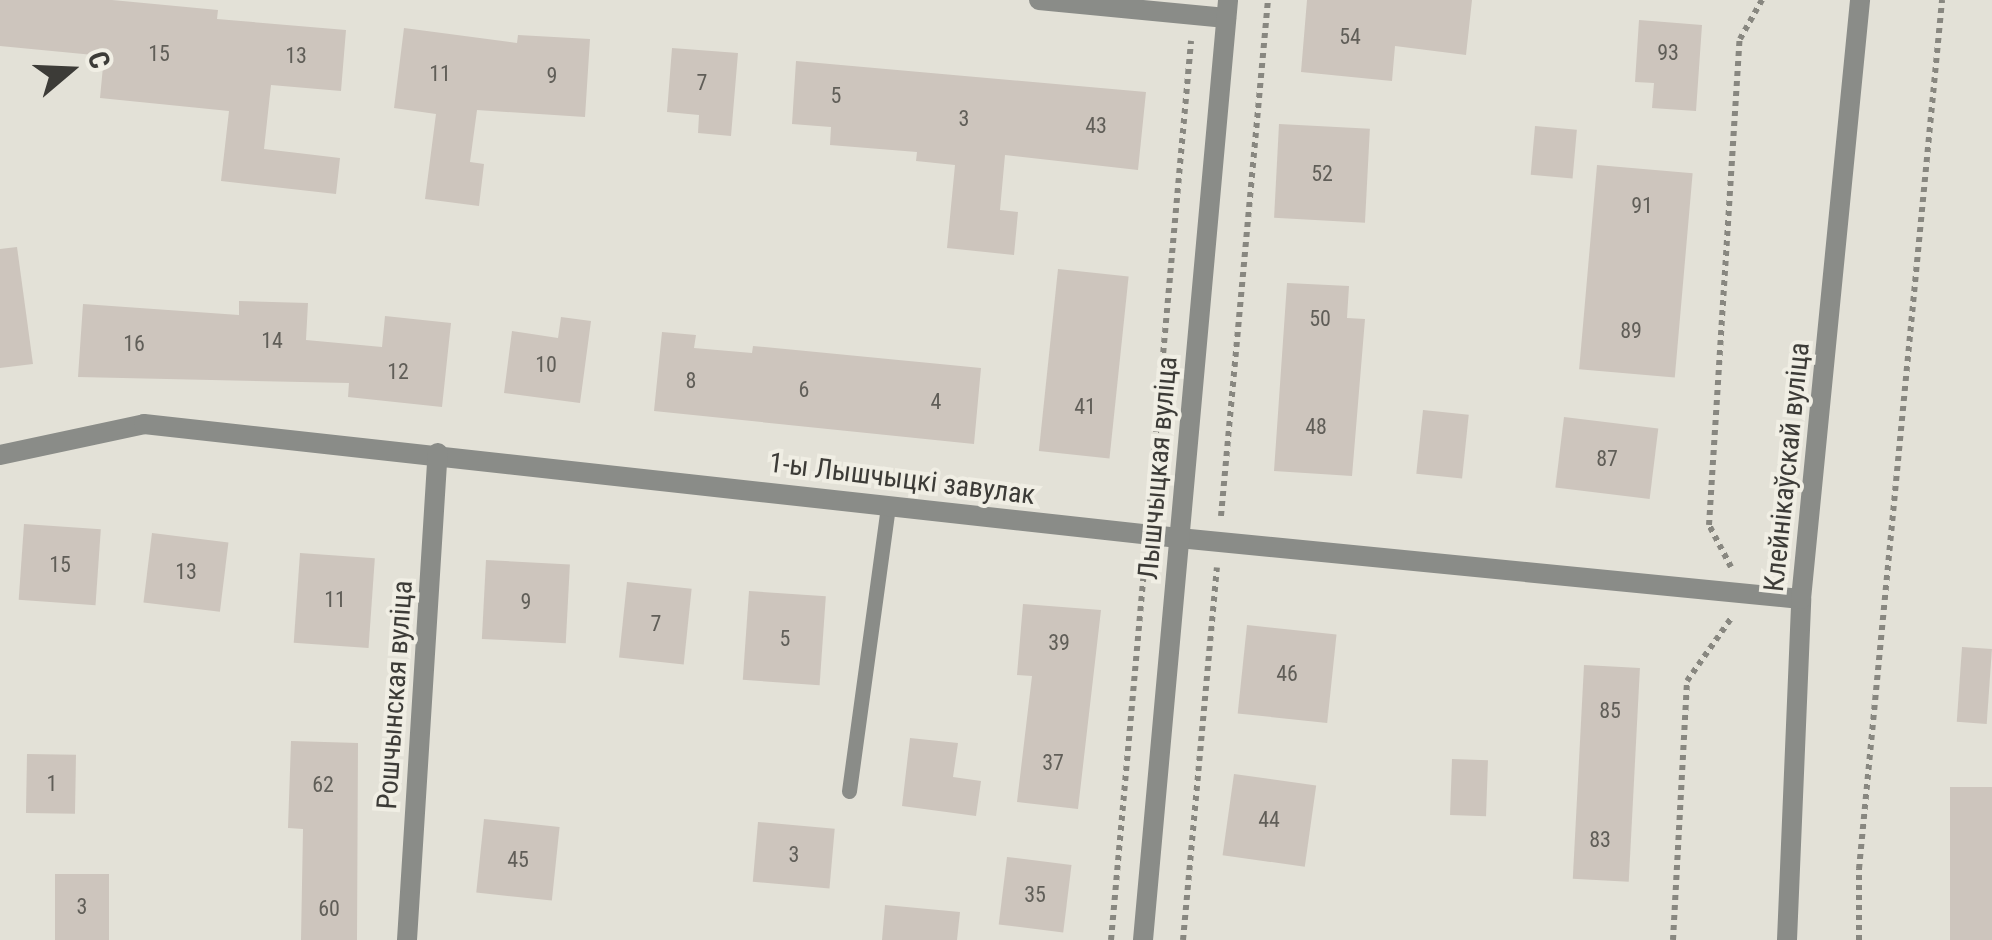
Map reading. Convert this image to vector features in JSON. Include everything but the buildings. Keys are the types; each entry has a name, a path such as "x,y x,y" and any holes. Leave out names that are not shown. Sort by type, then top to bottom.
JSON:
{"street":[{"path":"1040,0 1194,15 1227,9"},
{"name":"Клейнікаўскай вуліца","path":"1786,940 1802,599 1860,0"},
{"name":"Лышчыцкая вуліца","path":"1143,940 1227,9"},
{"name":"1-ы Лышчыцкі завулак","path":"0,455 144,424 438,453 1147,535 1802,599"},
{"name":"Рошчынская вуліца","path":"407,940 438,453"}],"lane":[{"path":"849,791 888,505"}],"path":[{"path":"1183,940 1268,0"},
{"path":"1673,940 1687,681 1732,620 1738,591 1709,525 1740,39 1762,0"},
{"path":"1859,940 1859,869 1942,0"},
{"path":"1111,940 1194,15"}]}
